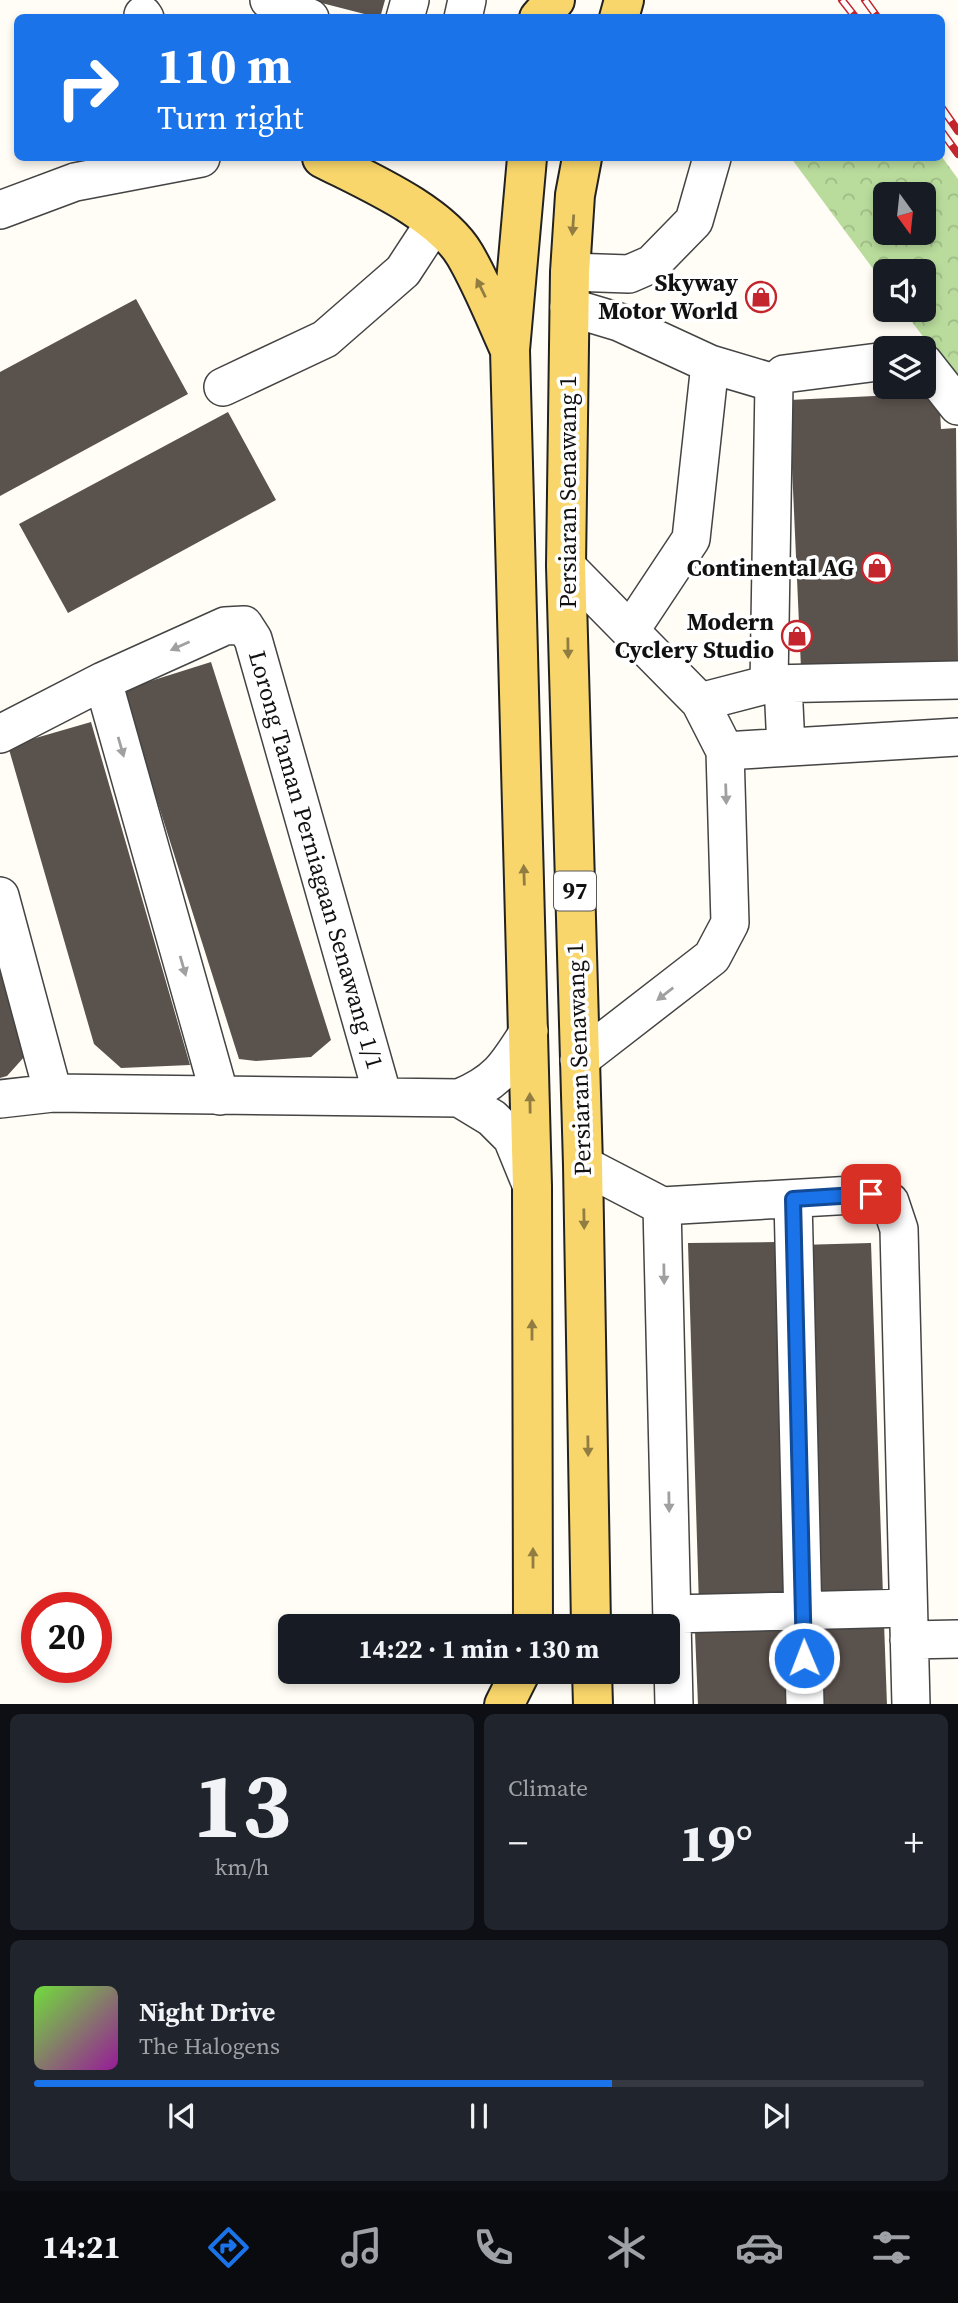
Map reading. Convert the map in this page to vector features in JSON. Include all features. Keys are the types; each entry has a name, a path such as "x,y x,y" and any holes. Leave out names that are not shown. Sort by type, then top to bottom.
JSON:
{"main road":[{"path":"543,14 555,0"},
{"path":"328,161 387,192 435,222 464,252 510,350"},
{"name":"Persiaran Senawang 1","path":"527,161 510,350 532,1186 533,1614"},
{"name":"Persiaran Senawang 1","path":"581,161 575,195 569,290 566,566 583,1166 591,1614"},
{"path":"504,1704 514,1684"},
{"path":"533,1684 533,1704"},
{"path":"592,1684 593,1704"}],"street":[{"path":"269,0 301,14"},
{"path":"0,210 75,182 185,161"},
{"path":"569,290 629,274 652,264 694,221 711,161"},
{"path":"223,387 325,339 403,271 435,222"},
{"path":"569,290 619,321 710,363 774,383"},
{"path":"630,631 691,539 710,363"},
{"path":"786,747 776,684 774,383 784,374 873,363"},
{"path":"936,378 958,406"},
{"path":"566,566 700,702 725,751 730,923 712,957 579,1060"},
{"name":"Lorong Taman Perniagaan Senawang 1/1","path":"103,681 225,626 244,625 253,639 383,1097"},
{"path":"700,702 776,684 958,680"},
{"path":"0,734 103,681 219,1096"},
{"path":"725,751 958,737"},
{"path":"0,896 53,1093"},
{"path":"0,1098 53,1093 459,1098 494,1080 509,1063 528,1031"},
{"path":"459,1098 492,1118 512,1138 532,1186"},
{"path":"583,1166 662,1206 871,1194 890,1202 900,1229 911,1704"},
{"path":"793,1199 805,1704"},
{"path":"662,1206 672,1614 802,1611 909,1624 958,1639"},
{"path":"674,1684 674,1704"}],"green space":[{"path":"793,161 945,161 958,179 958,383 936,354 936,336 923,336 912,322 936,322 936,259 873,259 873,269"}],"building":[{"path":"310,0 385,0 381,14 364,14"},
{"path":"136,299 188,394 0,496 0,372"},
{"name":"Continental AG","path":"936,393 939,393 941,429 956,428 958,661 801,668 789,400 873,396 873,399 936,399"},
{"path":"228,412 276,500 68,613 19,524"},
{"path":"211,662 331,1040 311,1057 256,1061 239,1059 122,690"},
{"path":"91,722 190,1065 121,1068 94,1044 8,746"},
{"path":"0,966 25,1056 7,1076 0,1078"},
{"path":"777,1242 788,1602 699,1606 688,1243"},
{"path":"871,1243 883,1596 811,1599 799,1245"},
{"path":"884,1623 887,1704 815,1704 812,1626"},
{"path":"792,1625 793,1704 698,1704 695,1632"}],"railway":[{"path":"842,0 853,14"},
{"path":"865,0 875,14"},
{"path":"945,112 958,131"},
{"path":"945,136 958,154"}],"place":[{"name":"Skyway Motor World","path":"761,297"},
{"name":"Continental AG","path":"877,568"},
{"name":"Modern Cyclery Studio","path":"797,636"}],"route":[{"path":"804,1658 793,1199 871,1194"}]}
